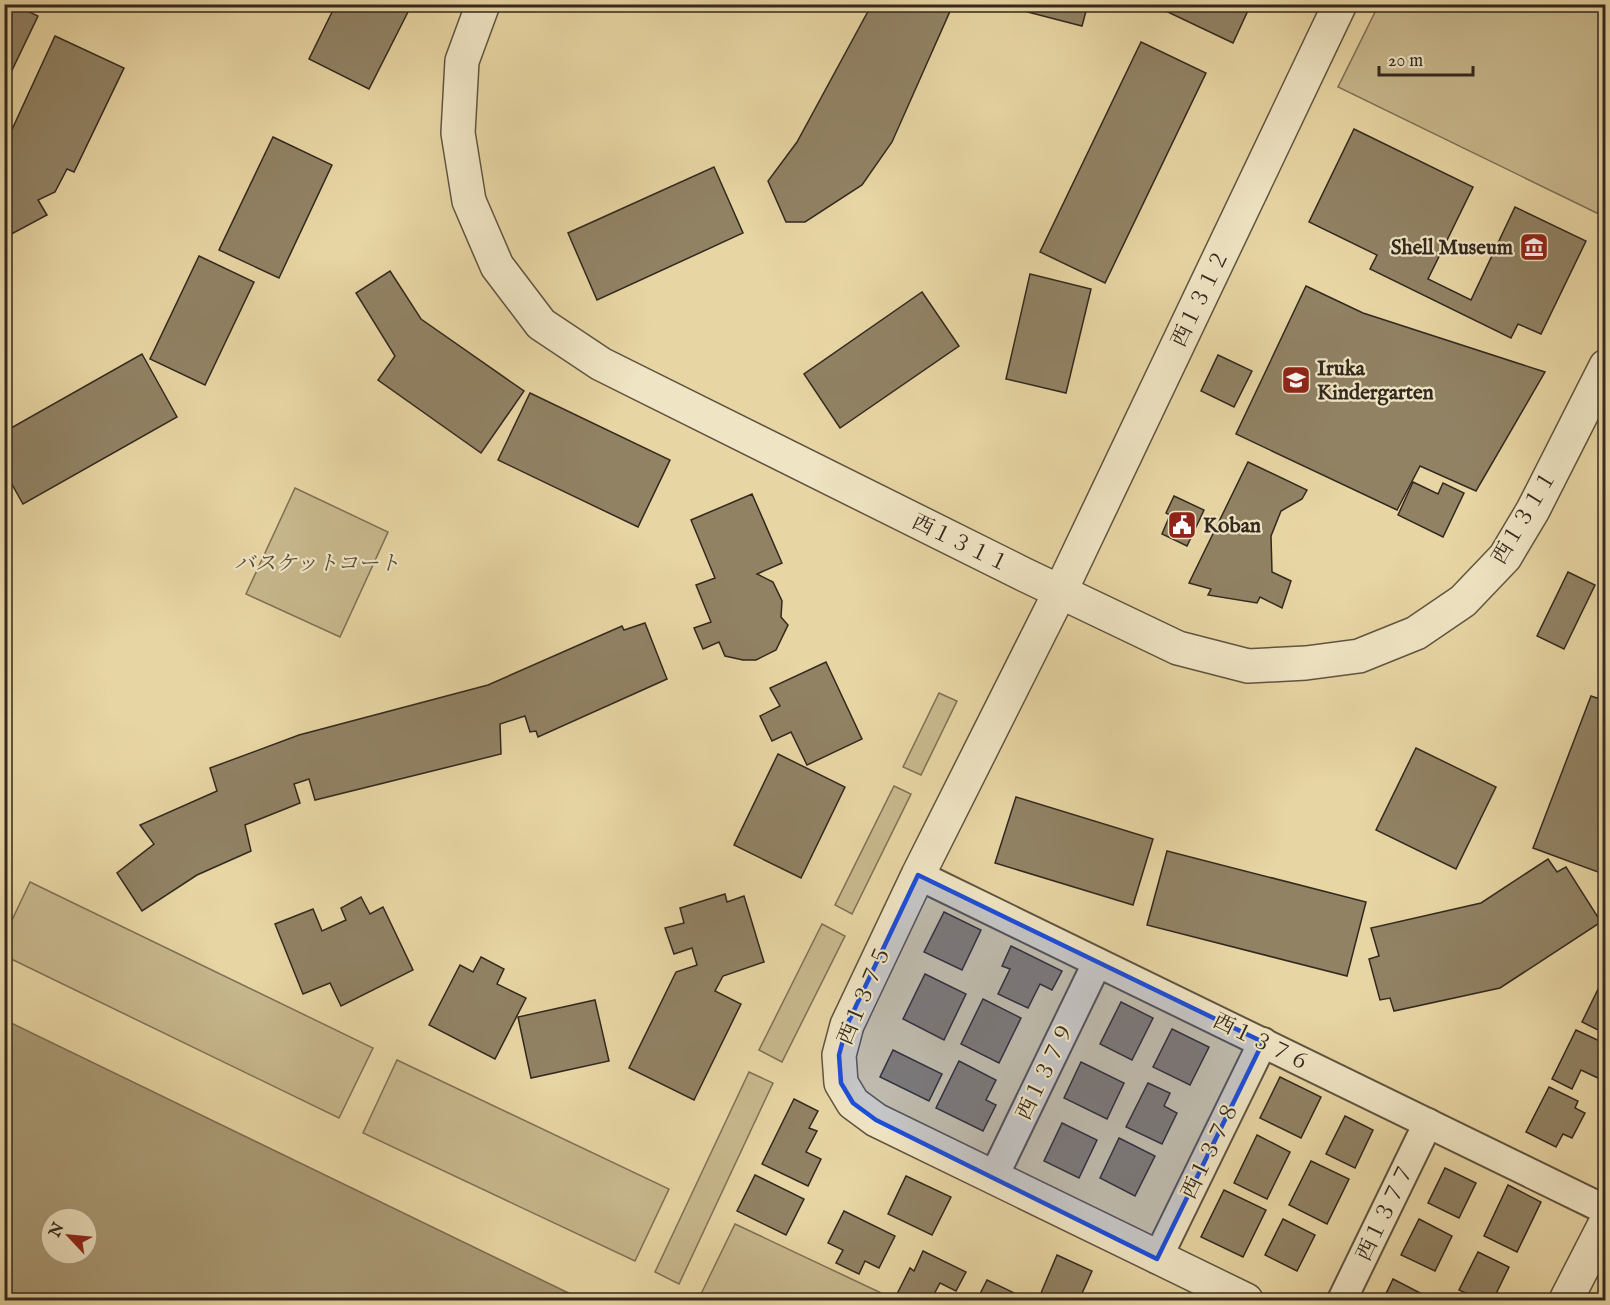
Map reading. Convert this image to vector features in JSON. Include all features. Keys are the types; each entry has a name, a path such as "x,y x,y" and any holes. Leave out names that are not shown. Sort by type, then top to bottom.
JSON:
{"street":[{"name":"西１３１１","path":"483,4 462,61 458,133 469,201 497,266 541,324 601,364 1060,592 1178,648 1248,666 1306,663 1359,656 1416,633 1463,601 1505,557 1533,510 1605,366"},
{"name":"西１３１２","path":"1060,592 1340,4"},
{"name":"西１３７５","path":"1060,592 918,875 847,1025 838,1054 841,1083 853,1103 876,1120 1246,1300"},
{"name":"西１３７６","path":"918,875 1605,1210"},
{"name":"西１３７９","path":"993,1178 1097,963"},
{"name":"西１３７８","path":"1157,1258 1263,1042"},
{"name":"西１３７７","path":"1342,1300 1428,1123"},
{"path":"1566,1300 1605,1222"}],"highlighted area":[{"path":"918,875 1263,1042 1157,1259 876,1120 853,1103 841,1083 839,1055 847,1025"}],"green space":[{"path":"1379,4 1605,5 1605,217 1338,87"},
{"name":"バスケットコート","path":"295,488 388,532 340,637 246,594"},
{"path":"939,693 957,701 921,775 903,767"},
{"path":"894,786 911,794 852,914 835,905"},
{"path":"30,882 373,1048 339,1118 5,956 5,935"},
{"path":"822,924 845,936 782,1062 759,1050"},
{"path":"397,1060 669,1189 635,1261 363,1133"},
{"path":"749,1072 773,1083 679,1284 655,1272"},
{"path":"735,1224 896,1300 710,1300 700,1296"}],"shaded area":[{"path":"4,1020 583,1300 5,1300"}],"building":[{"path":"4,4 13,4 38,16 4,87"},
{"path":"336,4 412,4 369,89 309,59"},
{"path":"872,4 941,4 951,9 892,142 862,185 805,222 786,222 768,181 797,142"},
{"path":"1008,4 1088,4 1082,26 1008,7"},
{"path":"1151,4 1251,4 1233,43"},
{"path":"55,36 124,68 74,172 67,169 55,192 38,200 47,215 4,238 4,155 9,153 4,147"},
{"path":"1141,42 1206,73 1105,283 1040,252"},
{"path":"1354,129 1473,187 1428,279 1471,300 1515,207 1586,241 1541,334 1518,324 1511,338 1370,269 1377,255 1309,222"},
{"path":"273,137 332,165 279,278 219,250"},
{"path":"714,167 743,233 597,300 568,233"},
{"path":"199,256 254,282 205,385 150,359"},
{"path":"390,271 421,319 524,391 481,453 378,380 395,356 356,293"},
{"path":"1030,274 1091,289 1066,393 1006,379"},
{"path":"1306,286 1363,313 1545,372 1476,491 1420,466 1397,510 1236,434"},
{"path":"922,292 959,346 840,428 804,374"},
{"path":"142,354 177,417 23,504 4,470 4,432"},
{"path":"1218,355 1252,371 1234,407 1201,391"},
{"path":"530,393 670,460 638,527 498,460"},
{"path":"1248,462 1307,490 1302,499 1281,511 1271,536 1272,572 1291,581 1282,608 1260,597 1257,603 1208,595 1211,589 1189,583"},
{"path":"1413,482 1438,494 1443,483 1464,493 1443,537 1398,515"},
{"path":"752,494 782,563 757,574 773,582 782,601 781,617 788,625 776,650 756,660 743,660 725,656 719,642 703,649 694,628 711,622 696,585 715,578 691,520"},
{"name":"Koban","path":"1174,496 1204,510 1187,546 1162,534 1170,515 1166,513"},
{"path":"1568,572 1595,585 1564,649 1537,636"},
{"path":"645,623 667,679 538,737 536,731 530,732 525,716 500,724 501,754 315,800 309,779 294,784 300,803 245,825 251,851 197,875 142,911 117,873 154,844 140,825 217,791 210,768 299,735 488,685 622,626 624,630"},
{"path":"826,662 862,739 807,765 791,732 772,741 760,716 780,706 770,688"},
{"path":"1591,696 1606,701 1606,875 1533,848"},
{"path":"1416,748 1496,787 1456,869 1376,830"},
{"path":"778,754 845,787 801,878 734,845"},
{"path":"4,760 11,800 4,802"},
{"path":"1016,797 1153,839 1133,905 995,863"},
{"path":"1167,851 1366,902 1347,976 1147,925"},
{"path":"1548,859 1557,872 1566,867 1601,922 1500,988 1394,1011 1390,998 1380,1000 1369,959 1379,956 1371,928 1481,903"},
{"path":"725,894 727,902 744,896 764,962 723,976 715,991 741,1004 694,1100 629,1068 676,972 697,965 692,948 674,954 665,928 684,923 680,908"},
{"path":"361,897 370,914 383,907 413,970 341,1006 330,983 303,994 275,924 313,909 322,931 346,920 341,908"},
{"path":"944,912 981,930 962,970 924,952"},
{"path":"1011,946 1062,971 1052,990 1040,984 1028,1008 998,994 1010,969 1002,966"},
{"path":"481,957 504,969 497,984 526,998 495,1059 429,1025 460,965 473,972"},
{"path":"925,974 966,994 944,1040 903,1019"},
{"path":"1604,977 1606,978 1606,1034 1582,1022"},
{"path":"983,999 1021,1018 999,1063 961,1044"},
{"path":"595,1000 609,1061 531,1078 518,1017"},
{"path":"1121,1002 1153,1018 1132,1060 1100,1044"},
{"path":"1172,1029 1209,1047 1190,1085 1153,1067"},
{"path":"1576,1030 1606,1044 1606,1069 1600,1079 1581,1070 1572,1089 1552,1079"},
{"path":"893,1050 942,1074 929,1101 880,1077"},
{"path":"959,1061 996,1080 986,1100 996,1105 983,1131 936,1108"},
{"path":"1081,1062 1124,1083 1107,1119 1064,1098"},
{"path":"1280,1077 1321,1097 1301,1138 1260,1118"},
{"path":"1148,1083 1170,1093 1164,1106 1177,1113 1162,1144 1126,1127"},
{"path":"1549,1087 1578,1101 1575,1108 1585,1113 1572,1138 1563,1134 1556,1147 1526,1132"},
{"path":"794,1099 818,1111 809,1128 817,1131 806,1152 821,1159 808,1186 762,1164"},
{"path":"1345,1116 1373,1130 1355,1168 1326,1154"},
{"path":"1062,1123 1097,1140 1079,1178 1044,1161"},
{"path":"1257,1135 1290,1152 1267,1199 1234,1183"},
{"path":"1119,1138 1155,1156 1135,1196 1100,1178"},
{"path":"1311,1161 1349,1179 1327,1224 1289,1205"},
{"path":"1445,1168 1476,1183 1459,1218 1428,1203"},
{"path":"755,1175 804,1199 786,1235 737,1211"},
{"path":"906,1176 951,1197 932,1235 888,1214"},
{"path":"1508,1185 1541,1202 1517,1252 1484,1236"},
{"path":"1224,1190 1266,1210 1243,1257 1201,1237"},
{"path":"844,1211 895,1236 879,1268 865,1261 859,1274 836,1263 843,1250 828,1243"},
{"path":"1283,1219 1315,1235 1297,1271 1265,1255"},
{"path":"1419,1219 1452,1236 1435,1271 1401,1255"},
{"path":"923,1251 966,1272 956,1291 940,1283 931,1300 912,1300 897,1294 910,1268 914,1271"},
{"path":"1478,1252 1509,1267 1493,1300 1480,1300 1459,1290"},
{"path":"1057,1255 1092,1271 1079,1300 1057,1300 1041,1293"},
{"path":"1393,1279 1430,1298 1429,1300 1383,1300"},
{"path":"987,1280 1029,1300 977,1300"}],"place":[{"name":"Shell Museum","path":"1534,247"},
{"name":"Iruka Kindergarten","path":"1296,380"},
{"name":"Koban","path":"1182,525"}]}
